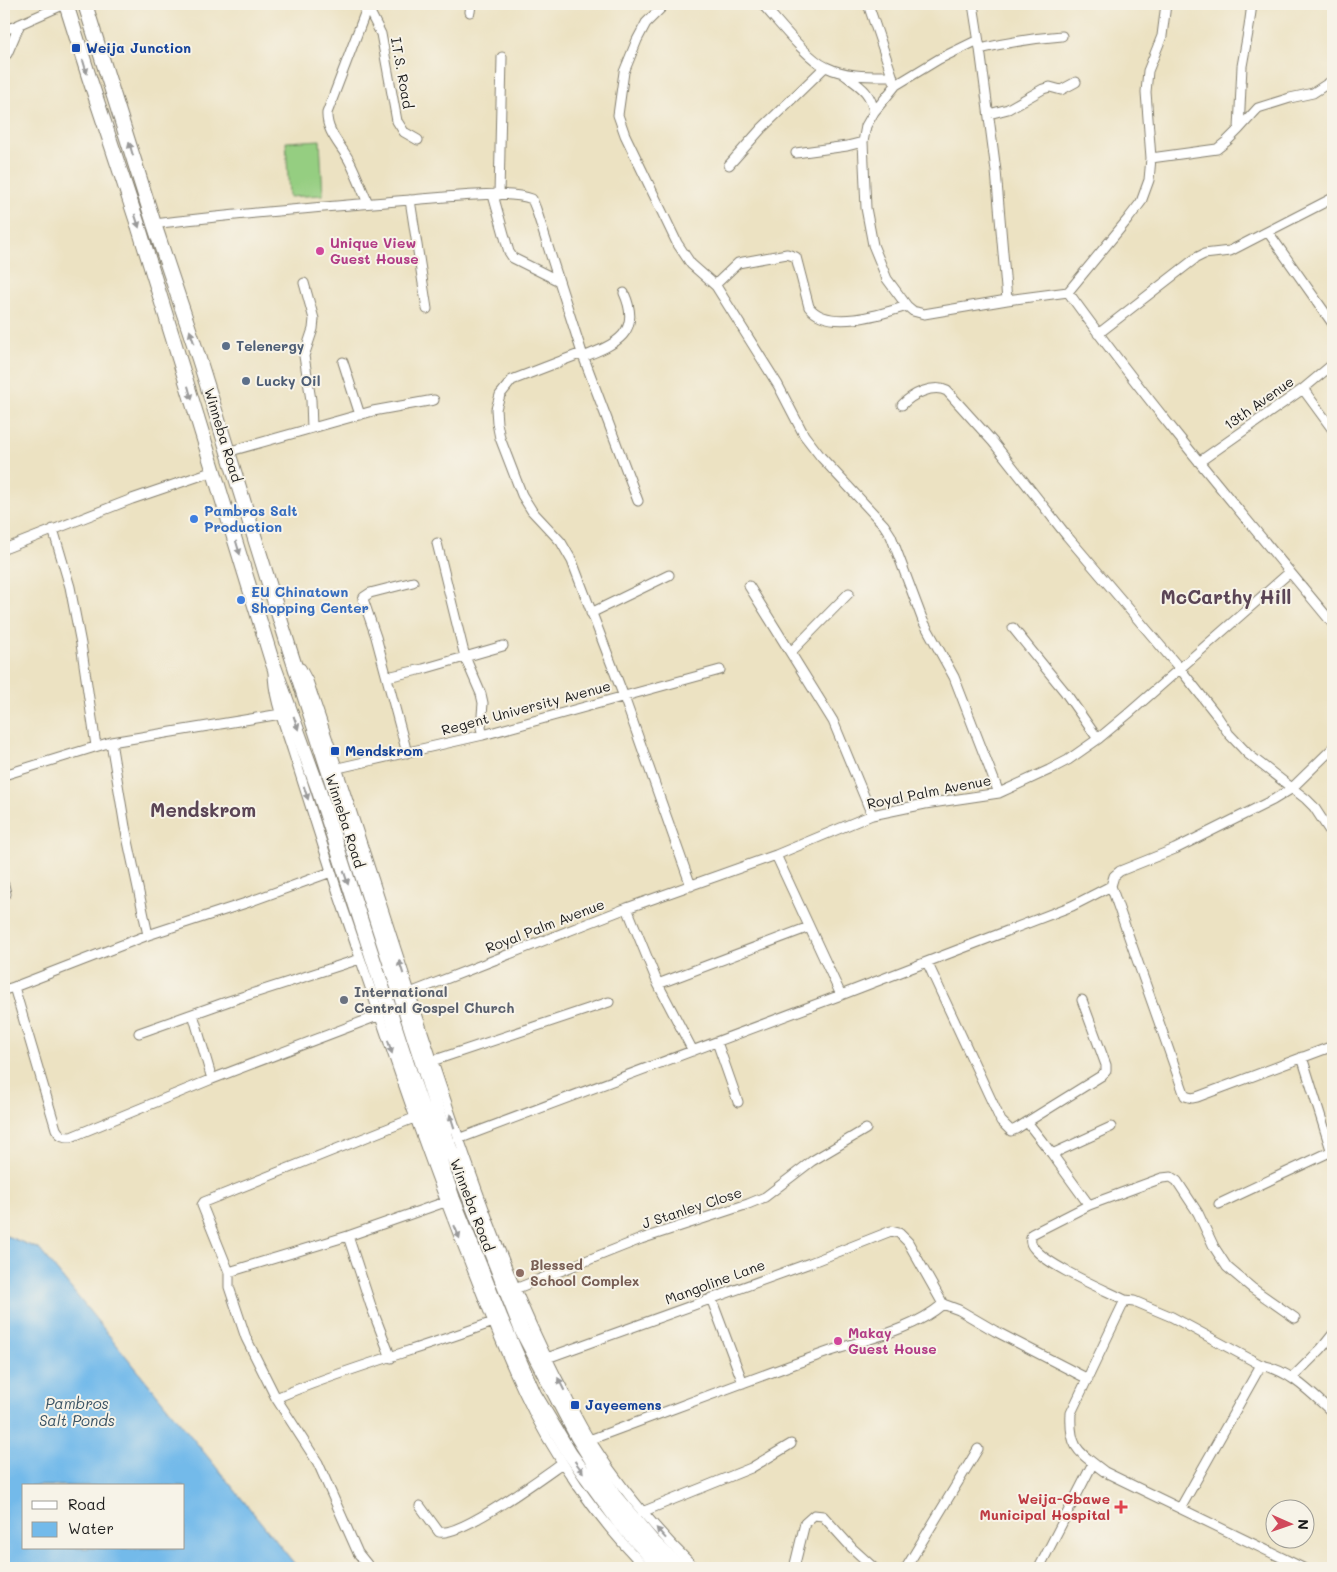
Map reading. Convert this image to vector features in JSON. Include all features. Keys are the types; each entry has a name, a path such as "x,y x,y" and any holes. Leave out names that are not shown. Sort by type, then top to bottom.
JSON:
{"highway":[{"name":"Winneba Road","path":"66,4 88,77 140,228 272,661 318,788 469,1252 534,1394 570,1454 620,1523 661,1568"},
{"name":"Winneba Road","path":"85,4 448,1143 492,1243 522,1331 576,1436 615,1497 651,1540 680,1568"},
{"path":"183,369 183,366 188,361 199,359"}],"street":[{"path":"4,27 11,28 66,4"},
{"path":"666,4 646,23 624,72 618,115 625,134 677,243 691,264 716,286 778,385 804,435 821,457 884,525 891,536 923,621 954,676 999,793"},
{"path":"762,4 812,58 825,67 842,73 866,76 891,76"},
{"path":"868,4 891,76 896,85"},
{"path":"973,4 996,171 1007,300"},
{"path":"978,40 939,59 896,85 874,112 866,126 863,142 866,208 873,245 887,279 907,306 913,311 924,314 1068,292 1128,220 1141,202 1149,180 1151,158 1146,92 1148,71 1162,36 1166,4"},
{"path":"1239,129 1242,66 1252,4"},
{"path":"366,6 326,120 328,127 351,163 368,203"},
{"name":"I.T.S. Road","path":"366,6 381,34 397,121 404,132 418,140"},
{"path":"4,56 7,54 20,24"},
{"path":"980,50 1029,39 1062,36"},
{"path":"502,57 496,195 509,252 513,258 559,282"},
{"path":"729,165 761,129 825,67"},
{"path":"842,73 868,93 874,112"},
{"path":"1151,158 1217,149 1228,141 1258,108 1313,93 1333,80"},
{"path":"989,114 1008,109 1043,89 1050,87 1061,90 1076,82"},
{"path":"796,153 863,142"},
{"path":"154,224 223,216 410,200 496,195 532,199 583,355 638,501"},
{"path":"1098,334 1196,258 1204,254 1230,251 1333,198"},
{"path":"410,200 427,309"},
{"path":"1268,232 1333,324"},
{"path":"716,286 738,263 787,254 796,257 809,307 814,313 822,317 851,319 880,314 907,306"},
{"path":"304,283 314,319 313,330 304,356 311,400 312,428"},
{"path":"1068,292 1098,334 1199,462 1333,624"},
{"path":"624,293 631,321 629,327 615,342 512,380 500,394 496,409 497,423 500,438 522,495 532,510 561,542 572,561 624,696 691,886"},
{"path":"343,362 360,415"},
{"name":"13th Avenue","path":"1199,462 1302,389 1333,364"},
{"path":"902,405 912,397 933,388 941,388 947,391 993,442 1066,536 1181,670 1229,734 1248,754 1291,789 1306,798 1333,836"},
{"path":"1302,389 1333,430"},
{"path":"228,452 360,415 434,400"},
{"path":"4,549 132,499 214,470"},
{"path":"53,529 70,587 81,644 96,746"},
{"path":"437,543 465,657 481,694 483,704 481,728 483,735"},
{"name":"Royal Palm Avenue","path":"410,993 628,908 776,855 872,815 925,804 999,793 1061,763 1098,739 1181,670 1290,572"},
{"path":"591,613 669,575"},
{"path":"407,753 364,597 413,582"},
{"path":"749,586 833,721 872,815"},
{"path":"791,652 849,593"},
{"path":"1013,628 1065,692 1098,739"},
{"path":"387,677 503,646"},
{"path":"290,651 308,681 338,768 492,1243 589,1440 607,1467 642,1512 695,1568"},
{"path":"272,661 273,683 281,714 360,959 444,1202 469,1252 493,1322 524,1393 562,1463 633,1556 646,1568"},
{"name":"Regent University Avenue","path":"338,768 483,735 720,670"},
{"path":"4,775 111,742 281,714"},
{"path":"111,742 125,827 148,935"},
{"path":"1333,748 1291,789 1175,849 1120,871 1114,876 1111,886 1185,1096 1197,1097 1333,1046"},
{"path":"776,855 842,995"},
{"path":"4,990 148,935 246,903 331,872"},
{"path":"458,1139 842,995 1072,906 1111,886"},
{"path":"628,908 658,984 693,1051"},
{"path":"658,984 809,927"},
{"path":"139,1033 360,959"},
{"path":"927,962 1001,1121 1011,1131 1016,1130 1106,1071 1106,1065 1082,1000"},
{"path":"14,987 56,1129 64,1137 71,1136 380,1015"},
{"path":"432,1060 610,1002"},
{"path":"193,1014 212,1080"},
{"path":"717,1042 738,1102"},
{"path":"1219,1204 1333,1154 1302,1057"},
{"path":"370,1568 355,1545 318,1463 276,1398 246,1338 229,1287 229,1272 202,1208 204,1202 414,1118"},
{"path":"1027,1122 1089,1205"},
{"path":"1052,1154 1111,1127"},
{"name":"J Stanley Close","path":"515,1289 641,1239 765,1197 812,1161 866,1129"},
{"path":"1295,1318 1252,1288 1227,1267 1214,1247 1198,1212 1177,1181 1171,1177 1162,1178 1089,1205 1032,1234 1030,1240 1032,1247 1057,1266 1125,1300 1134,1301 1172,1317 1261,1365 1273,1367 1293,1377 1333,1413"},
{"path":"229,1272 348,1236 444,1202"},
{"name":"Mangoline Lane","path":"547,1358 810,1263 891,1231 899,1233 908,1242 943,1304"},
{"path":"348,1236 371,1306 391,1358"},
{"path":"711,1298 743,1383"},
{"path":"1125,1300 1071,1413 1070,1429 1072,1442 1080,1453 1105,1472 1181,1507 1303,1568"},
{"path":"589,1440 825,1353 917,1323 931,1315 943,1304 959,1310 994,1331 1088,1379"},
{"path":"276,1398 315,1381 391,1358 493,1322"},
{"path":"1293,1377 1333,1334"},
{"path":"1181,1507 1261,1365"},
{"path":"642,1512 751,1468 791,1444"},
{"path":"906,1568 978,1449"},
{"path":"420,1506 439,1532 444,1533 477,1518 508,1500 562,1463"},
{"path":"1039,1568 1093,1463"},
{"path":"794,1568 805,1523 814,1515 822,1516 874,1568"}],"green space":[{"path":"320,140 323,195 289,197 286,142"}],"water":[{"name":"Pambros Salt Ponds","path":"4,1235 39,1249 298,1568 4,1568"}],"place":[{"name":"Weija Junction","path":"76,48"},
{"name":"Unique View Guest House","path":"320,251"},
{"name":"Telenergy","path":"226,346"},
{"name":"Lucky Oil","path":"246,381"},
{"name":"Pambros Salt Production","path":"194,519"},
{"name":"EU Chinatown Shopping Center","path":"241,600"},
{"name":"Mendskrom","path":"335,751"},
{"name":"International Central Gospel Church","path":"344,1000"},
{"name":"Blessed School Complex","path":"520,1273"},
{"name":"Makay Guest House","path":"838,1341"},
{"name":"Jayeemens","path":"575,1405"},
{"name":"Weija-Gbawe Municipal Hospital","path":"1121,1507"}],"district":[{"name":"McCarthy Hill","path":"1226,597"},
{"name":"Mendskrom","path":"203,810"}]}
